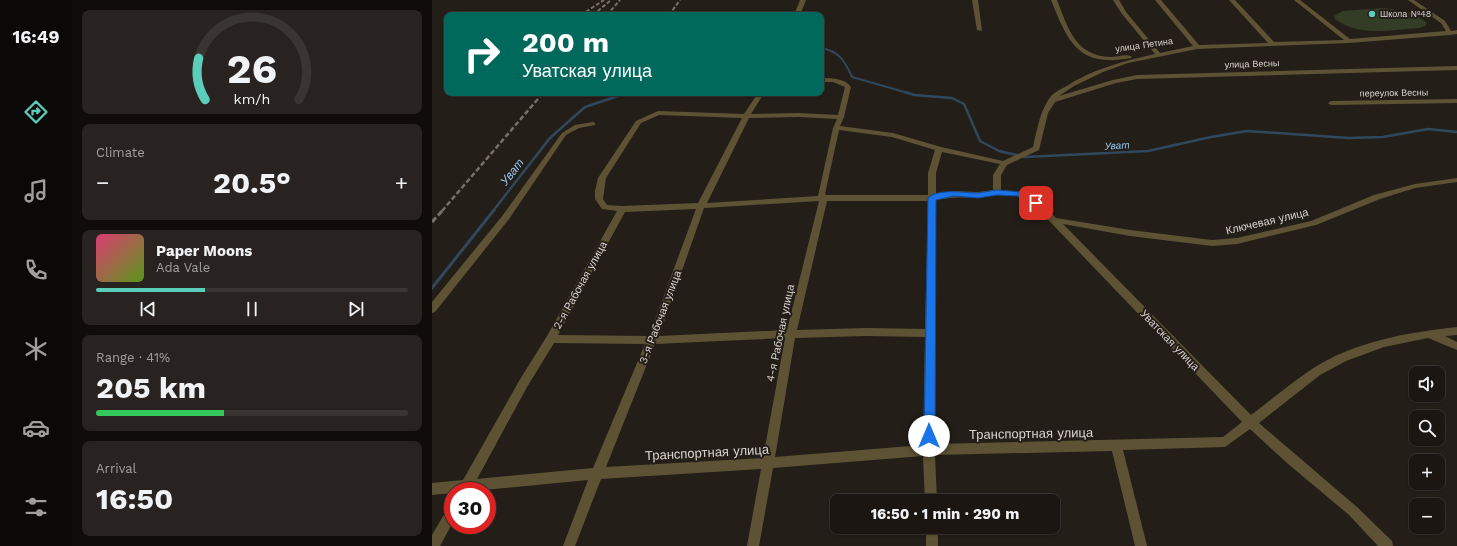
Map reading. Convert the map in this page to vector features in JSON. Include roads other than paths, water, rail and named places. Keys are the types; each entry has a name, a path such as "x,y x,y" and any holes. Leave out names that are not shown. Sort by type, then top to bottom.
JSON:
{"street":[{"path":"798,12 803,0"},
{"path":"976,0 980,30"},
{"name":"улица Петина","path":"1054,0 1072,41 1082,52 1095,58 1123,58 1157,53 1166,50 1197,47"},
{"path":"1116,0 1124,13 1157,53"},
{"path":"1158,0 1197,47"},
{"path":"1232,0 1273,45"},
{"path":"1297,0 1349,41"},
{"path":"1411,0 1443,22 1450,33"},
{"path":"997,192 997,175 1004,163 1036,148 1045,113 1055,96 1072,85 1101,71 1126,62 1197,47 1349,41 1457,32"},
{"name":"улица Весны","path":"1052,101 1115,81 1137,77 1457,68"},
{"path":"824,80 842,82 848,87 841,117 836,128 892,134 939,149 1004,163"},
{"name":"3-я Рабочая улица","path":"569,546 597,473 652,340 701,206 747,115 759,96"},
{"name":"переулок Весны","path":"1331,103 1457,100"},
{"path":"622,209 605,208 599,199 602,178 638,122 658,113 671,115 800,115 841,117"},
{"path":"432,309 506,217 564,134 577,126 593,124"},
{"name":"4-я Рабочая улица","path":"753,546 795,313 824,198 821,195 836,128"},
{"path":"931,494 929,450 932,173 939,149"},
{"name":"Ключевая улица","path":"1053,220 1185,241 1212,243 1238,241 1313,223 1377,197 1415,186 1457,180"},
{"name":"Уватская улица","path":"622,209 701,206 824,198 932,198 954,194 978,195 997,192 1019,194 1036,203 1250,422 1353,511 1386,546"},
{"name":"2-я Рабочая улица","path":"469,482 523,384 551,339 622,209"},
{"name":"Транспортная улица","path":"496,485 597,473 768,463 929,450 1224,442 1316,372 1342,358 1384,343 1428,334 1457,331"},
{"path":"551,339 652,340 866,332 930,334"},
{"path":"1428,334 1457,346"},
{"path":"1116,445 1141,546"},
{"name":"Транспортная улица","path":"432,489 444,489"},
{"path":"433,546 444,526"},
{"path":"932,534 932,546"}],"waterway":[{"name":"Уват","path":"824,48 837,54 841,58 852,77 908,93"},
{"name":"Уват","path":"908,93 914,95 952,98 964,104 980,141 999,151 1025,157 1148,151 1211,137 1247,131 1349,138 1383,137 1428,129 1457,132"},
{"name":"Уват","path":"493,211 550,138 585,107 618,96"},
{"name":"Уват","path":"432,288 494,210"}],"railway":[{"path":"586,12 604,0"},
{"path":"597,12 611,0"},
{"path":"610,12 620,0"},
{"path":"671,12 680,0"},
{"path":"442,211 540,96"},
{"path":"432,222 443,210"}],"place":[{"name":"Школа №48","path":"1372,14"}]}
